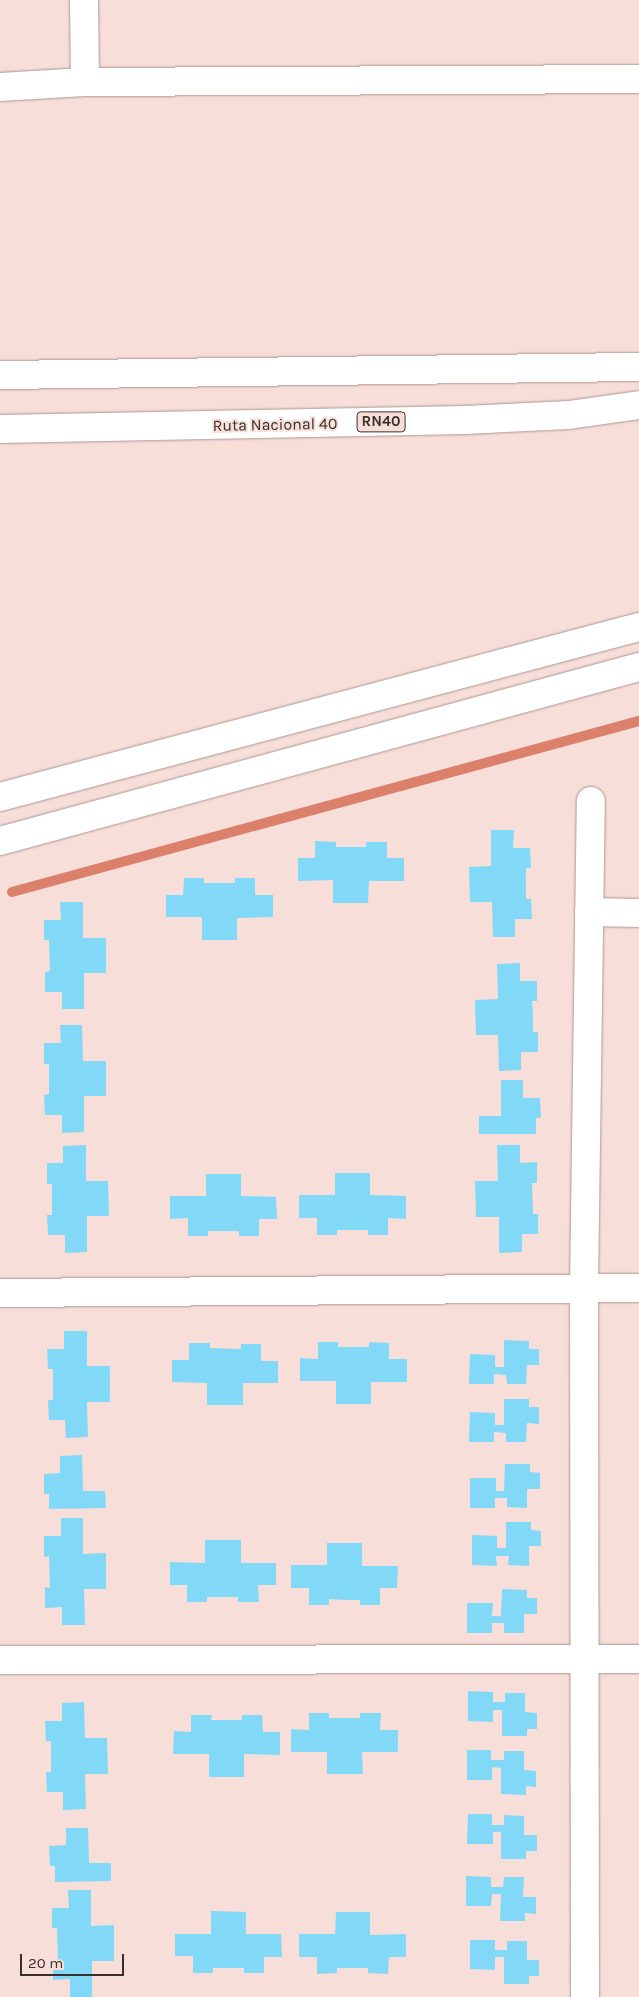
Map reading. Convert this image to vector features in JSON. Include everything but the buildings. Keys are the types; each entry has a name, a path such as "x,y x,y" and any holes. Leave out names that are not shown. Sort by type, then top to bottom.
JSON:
{"street":[{"path":"84,0 85,82"},
{"path":"0,87 85,82 639,79"},
{"path":"0,375 639,367"},
{"name":"Ruta Nacional 40","path":"0,434 465,420 569,415 639,405"},
{"path":"0,797 639,627"},
{"path":"0,841 639,667"},
{"path":"585,1997 583,1660 584,1288 590,801"},
{"path":"589,912 639,913"},
{"path":"0,1294 639,1288"},
{"path":"0,1660 639,1659"}],"waterway":[{"path":"12,892 639,721"}]}
